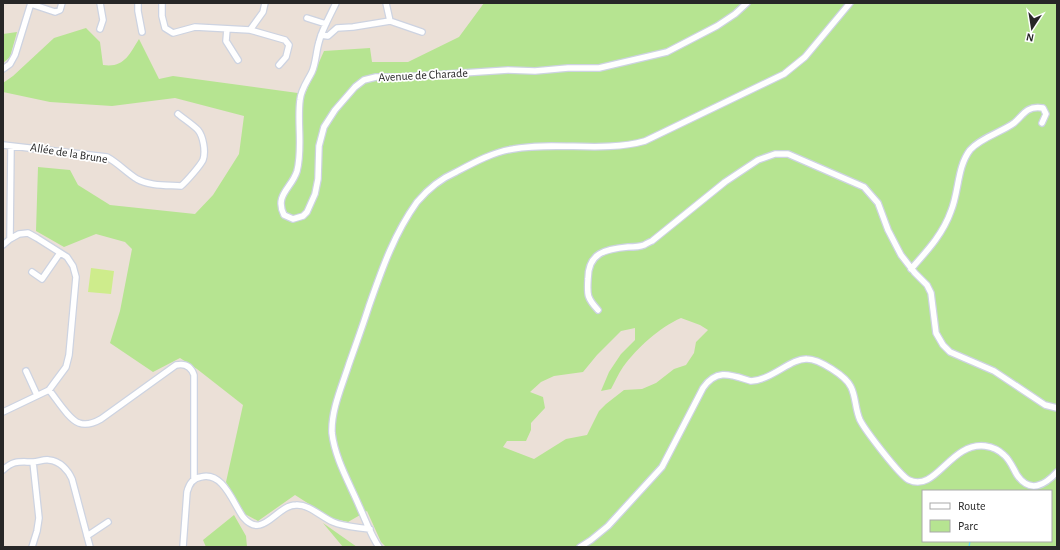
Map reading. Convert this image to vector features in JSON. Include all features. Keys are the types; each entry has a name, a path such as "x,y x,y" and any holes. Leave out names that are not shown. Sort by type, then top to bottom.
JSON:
{"street":[{"path":"5,67 15,55 31,3 55,12 60,10 62,3"},
{"path":"100,3 103,20 100,29"},
{"path":"138,3 142,32"},
{"path":"162,3 162,16 165,28 173,33 194,27 250,30 285,40 289,45 286,57 279,65"},
{"path":"250,30 263,12 265,3"},
{"name":"Avenue de Charade","path":"336,3 321,34 312,73 300,96 300,146 297,172 281,200 280,205 284,214 293,219 304,216 315,194 318,179 319,146 324,127 335,110 355,87 364,80 376,77 402,77 508,70 535,71 568,68 599,68 666,52 716,26 735,14 747,3"},
{"path":"386,3 390,21"},
{"path":"379,547 335,449 332,433 333,421 354,349 388,253 401,228 426,192 448,175 489,156 508,150 533,147 628,145 645,141 784,74 805,57 850,3"},
{"path":"307,18 326,24"},
{"path":"321,34 328,36 337,28 390,21 422,32"},
{"path":"227,29 226,41 238,60"},
{"path":"912,269 937,239 951,212 962,165 971,150 980,142 1015,122 1027,111 1036,107 1043,108 1046,114 1042,123"},
{"name":"Allée de la Brune","path":"3,145 106,157 116,162 138,179 148,183 181,186 186,182 203,160 204,150 202,138 198,130 178,114"},
{"path":"10,239 11,147"},
{"path":"598,310 587,294 588,270 595,256 611,250 642,246 652,240 725,182 758,160 775,154 788,154 870,192 878,203 888,230 901,255 927,285 931,293 936,333 942,345 950,352 994,371 1045,404 1057,408"},
{"path":"3,245 19,234 28,234 38,238 67,258 73,266 76,276 69,355 66,367 49,390 3,412"},
{"path":"32,272 42,279 60,253"},
{"path":"580,547 592,540 608,526 662,467 703,388 710,379 717,375 726,374 756,381 771,375 800,359 805,358 820,362 849,383 862,425 901,474 911,481 925,481 936,474 961,451 972,446 989,447 1004,454 1021,479 1029,485 1039,485 1045,483 1057,472"},
{"path":"49,390 72,419 78,423 93,423 176,365 183,364 188,366 193,370 194,376 194,480"},
{"path":"26,371 37,395"},
{"path":"3,470 10,464 19,461 33,462 48,460 59,463 68,470 72,479 90,547"},
{"path":"32,547 39,518 33,462"},
{"path":"183,547 186,494 189,485 201,476 207,476 219,481 243,517 247,522 252,524 259,525 265,523 285,508 299,505 306,507 325,519 338,524 370,529"},
{"path":"87,536 108,522"}],"green space":[{"path":"484,3 1057,3 1057,547 386,547 381,542 367,511 348,522 331,518 295,495 258,521 245,514 226,482 243,405 197,369 180,358 153,372 110,343 120,311 132,249 125,242 96,234 64,247 36,231 38,167 70,170 78,185 110,205 195,214 213,195 239,154 244,116 175,98 112,106 50,102 3,92 3,83 13,76 54,38 86,28 100,42 103,65 121,62 129,55 139,39 159,79 173,76 305,94 324,51 370,48 372,62 408,62 459,37","holes":["681,318 700,325 708,330 696,342 694,353 686,365 674,369 656,383 642,389 624,390 599,411 587,435 566,439 534,459 503,447 507,441 526,441 531,430 531,423 545,408 543,397 530,392 541,382 554,376 583,372 597,355 621,331 635,328 635,340 621,354 609,372 601,391 611,389 623,367 657,332"]},
{"path":"17,32 10,57 3,63 3,34"},
{"path":"91,268 114,271 111,294 88,292"},
{"path":"234,515 246,536 247,547 206,547 203,540"},
{"path":"323,523 357,547 343,547"}],"waterway":[{"path":"969,547 970,542"}]}
